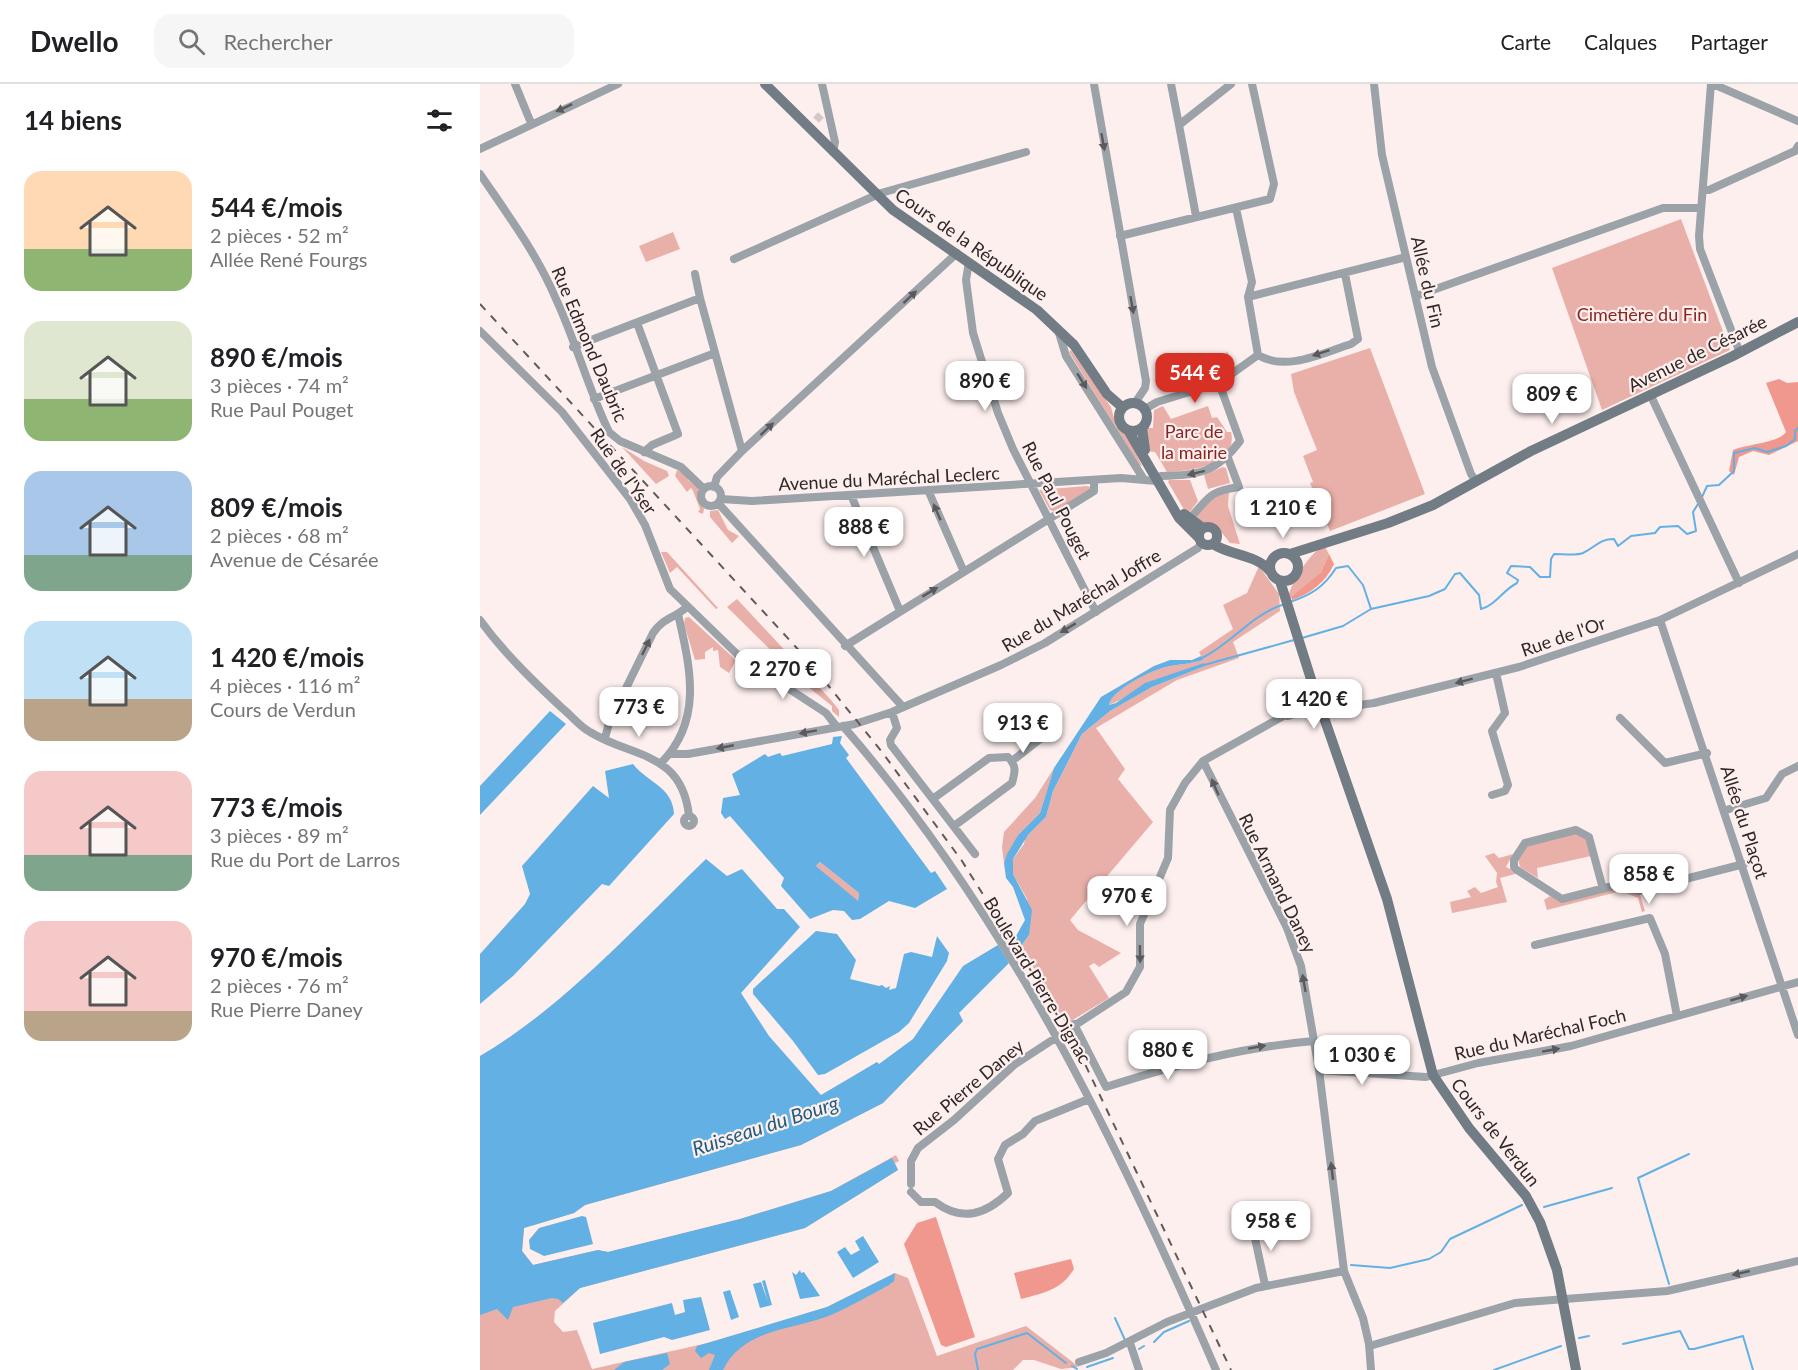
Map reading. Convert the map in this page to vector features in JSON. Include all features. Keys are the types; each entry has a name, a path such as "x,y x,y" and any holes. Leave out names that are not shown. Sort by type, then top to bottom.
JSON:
{"main road":[{"name":"Cours de la République","path":"765,84 815,121 833,153 877,197 901,216 1029,303 1058,328 1080,353 1107,394 1122,407"},
{"name":"Avenue de Césarée","path":"1290,554 1409,515 1650,394 1740,353 1798,322"},
{"path":"1201,536 1159,478 1141,473 1128,430 1119,421 1122,407 1140,406 1147,417 1142,428 1145,451 1159,478 1179,518 1201,536 1236,549 1274,557 1281,553 1290,554 1298,565"},
{"path":"1128,430 1142,428"},
{"path":"1201,536 1215,530 1215,541"},
{"path":"1215,541 1231,554 1254,559 1284,581 1296,574 1298,565 1315,545"},
{"path":"1270,571 1274,557"},
{"name":"Cours de Verdun","path":"1284,581 1286,603 1298,644 1386,898 1432,1075 1477,1138 1526,1197 1548,1243 1568,1299 1576,1370"}],"street":[{"path":"515,84 531,123"},
{"path":"480,149 618,84"},
{"path":"822,84 835,142 833,153"},
{"path":"1094,84 1146,381 1140,406 1219,383 1258,355"},
{"path":"1171,84 1196,216"},
{"path":"1179,125 1230,84"},
{"path":"1120,236 1270,199 1274,192 1252,84"},
{"name":"Allée du Fin","path":"1374,84 1382,155 1432,367 1471,474 1476,481"},
{"path":"1740,353 1700,249 1701,208 1712,84 1798,121"},
{"path":"815,121 828,108"},
{"path":"1703,190 1709,190 1763,166 1795,151 1798,146"},
{"path":"734,259 906,184 914,185 1026,152"},
{"name":"Rue Edmond Daubric","path":"480,174 536,256 557,301 573,347 609,432 620,441 681,467 704,489 703,502 710,506 719,501"},
{"path":"1236,208 1252,282 1248,297 1258,355 1263,359 1294,362 1351,344 1358,339 1345,274"},
{"path":"1416,296 1663,208 1701,208"},
{"path":"704,489 714,487 717,477 742,451 957,253"},
{"path":"1248,297 1406,257"},
{"name":"Rue Paul Pouget","path":"969,262 966,280 981,362 1013,449 1051,518 1096,612"},
{"path":"695,274 742,451"},
{"path":"573,347 700,298"},
{"path":"637,323 678,434 652,445 644,452"},
{"path":"1058,328 1066,356 1141,473"},
{"name":"Rue de l'Yser","path":"480,331 562,412 614,477 641,518 669,589 740,657 826,713 840,726"},
{"path":"594,399 715,353"},
{"path":"1159,478 1192,475 1213,468 1228,458 1240,441 1219,383"},
{"path":"1650,394 1701,507 1739,582"},
{"path":"1189,519 1206,497 1221,489 1239,487 1228,458"},
{"name":"Avenue du Maréchal Leclerc","path":"719,501 753,501 1095,480 1141,473"},
{"path":"845,646 1094,491 1095,480"},
{"name":"Rue Edmond Daubric","path":"714,487 719,490 719,501 845,646 903,707"},
{"path":"928,490 964,572"},
{"path":"851,495 900,611"},
{"name":"Rue du Maréchal Joffre","path":"670,754 688,754 840,726 892,712 1001,665 1096,612 1201,536"},
{"name":"Rue de l'Or","path":"1318,702 1352,706 1374,703 1496,673 1660,620 1798,554"},
{"path":"604,738 609,723 653,633 661,621 678,614 687,607"},
{"path":"660,764 670,754 686,719 692,691 690,661 678,614"},
{"path":"480,620 499,647 589,732 660,764 682,788 689,816"},
{"name":"Allée du Plaçot","path":"1660,620 1744,864 1798,1035"},
{"path":"1492,795 1505,791 1508,785 1492,731 1506,712 1496,673"},
{"path":"1203,761 1283,717 1318,702"},
{"path":"892,712 897,728 890,740 891,744 910,772 934,798 975,854"},
{"path":"1620,718 1665,763 1707,753"},
{"name":"Boulevard Pierre Dignac","path":"840,726 873,761 946,859 1001,943 1056,1035 1089,1099 1216,1370"},
{"path":"1012,761 1054,728"},
{"path":"934,798 989,758 999,756 1012,761"},
{"path":"954,826 1012,783 1015,772 1012,761"},
{"name":"Rue Pierre Daney","path":"1089,1099 1035,1120 1023,1134 1005,1145 998,1159 1008,1193 999,1202 969,1215 962,1215 949,1212 935,1202 921,1202 911,1188 911,1161 915,1151 954,1120 1006,1071 1056,1035 1126,992 1140,967 1140,924 1168,858 1169,817 1185,783 1203,761"},
{"name":"Rue Armand Daney","path":"1203,761 1287,928 1301,966 1319,1070 1344,1271 1363,1318 1370,1344 1371,1370"},
{"path":"1726,810 1766,798 1782,774 1798,766"},
{"path":"1603,889 1589,837 1576,830 1525,843 1514,860 1514,867 1562,899 1603,889 1617,885 1638,891 1744,864"},
{"path":"1535,945 1650,918 1665,954 1677,1016"},
{"name":"Rue du Maréchal Foch","path":"1319,1070 1416,1077 1432,1075 1478,1063 1571,1046 1798,981"},
{"path":"1074,1024 1106,1087 1209,1056 1270,1045 1314,1041"},
{"path":"1252,1224 1265,1285"},
{"path":"1370,1344 1383,1343 1449,1321 1515,1303 1667,1291 1798,1261"},
{"path":"1079,1362 1130,1343 1191,1313 1265,1285 1344,1271"},
{"path":"1130,1343 1139,1370"}],"green space":[{"name":"Cimetière du Fin","path":"1681,219 1730,350 1602,410 1552,268"},
{"path":"673,232 680,249 646,262 639,246"},
{"path":"1370,348 1425,494 1330,531 1310,483 1313,482 1303,456 1317,450 1294,392 1291,374"},
{"path":"1071,350 1111,407 1116,426 1128,437 1142,466 1139,465 1069,352"},
{"path":"1227,351 1235,370 1217,378 1212,357 1215,354 1214,359 1225,357"},
{"name":"Parc de la mairie","path":"1163,406 1171,419 1208,406 1212,418 1217,417 1227,432 1231,432 1228,452 1211,464 1199,468 1167,472 1155,452 1147,451 1144,435 1148,428 1153,428 1154,410"},
{"path":"622,447 644,461 667,471 669,476 656,484"},
{"name":"Parc de la mairie","path":"1223,467 1226,468 1230,483 1208,489 1204,475"},
{"path":"677,470 687,474 688,480 698,488 698,500 704,509 703,514 698,512 700,509 691,488 687,492 675,476"},
{"name":"Parc de la mairie","path":"1169,480 1190,480 1198,501 1189,513 1186,513 1168,482"},
{"path":"1091,487 1090,491 1056,512 1050,510 1039,490"},
{"name":"Parc de la mairie","path":"1229,492 1228,506 1240,544 1230,543 1215,524 1202,523 1196,517 1212,497"},
{"path":"718,510 728,530 739,536 732,543 710,517 710,511"},
{"path":"1324,545 1329,554 1321,572 1288,600 1292,586 1301,570"},
{"path":"661,552 667,552 718,608 716,609 677,567 670,573"},
{"path":"1259,566 1279,594 1280,611 1233,642 1239,658 1177,680 1096,728 1125,769 1118,779 1153,822 1070,920 1078,930 1121,953 1099,967 1094,963 1089,966 1109,998 1066,1024 1021,946 1029,935 1027,899 1013,874 1013,859 1024,844 1025,838 1046,817 1053,791 1082,734 1110,711 1152,687 1205,666 1204,664 1195,667 1109,705 1111,699 1124,687 1151,672 1203,660 1199,652 1233,629 1223,605 1247,593"},
{"path":"737,599 831,700 839,710 839,717 832,711 832,706 807,686 727,607"},
{"path":"689,617 736,660 729,673 720,667 718,650 713,651 713,647 705,652 705,659 695,660 684,624 685,618"},
{"path":"1347,682 1352,701 1323,689"},
{"path":"1054,768 1040,813 1018,835 1004,863 1002,847 1004,832 1035,798"},
{"path":"1576,833 1586,839 1591,856 1537,868 1538,878 1520,867 1518,859 1527,845"},
{"path":"1494,853 1499,858 1513,854 1506,867 1519,873 1500,878 1507,902 1452,913 1450,902 1471,897 1467,891 1475,887 1481,893 1498,887 1497,873 1485,856"},
{"path":"820,862 859,893 858,902 816,866"},
{"path":"1618,888 1640,894 1645,911 1642,912 1638,898 1621,891 1547,910 1544,900 1550,896 1559,900"},
{"path":"959,1013 963,1021 883,1103 801,1145 585,1205 574,1213 524,1228 522,1251 533,1265 598,1250 608,1252 740,1219 831,1191 896,1155 899,1161 895,1163 898,1170 805,1228 580,1288 555,1311 554,1322 563,1332 577,1330 592,1369 721,1340 827,1307 895,1273 908,1278 937,1356 1026,1326 1079,1367 1061,1369 1034,1360 1023,1360 1013,1370 480,1370 480,1226 681,1173 942,1030"}],"shaded area":[{"path":"1779,379 1787,383 1798,382 1798,441 1769,455 1753,451 1739,457 1734,475 1729,471 1733,450 1777,439 1786,432 1766,383"},
{"path":"1329,554 1334,564 1327,576 1311,591 1292,600 1291,597 1321,572"},
{"path":"936,1217 975,1337 946,1347 941,1345 904,1244 917,1223"},
{"path":"1071,1259 1074,1269 1058,1286 1021,1299 1014,1273"}],"water":[{"path":"1201,656 1203,660 1160,669 1124,687 1111,699 1109,705 1116,703 1145,683 1204,663 1205,666 1152,687 1110,711 1082,734 1053,791 1046,817 1028,835 1013,859 1013,874 1032,910 1029,935 1021,946 1016,936 1025,920 1013,887 1006,878 1004,863 1018,835 1040,813 1054,768 1101,697 1154,666 1170,660 1192,660"},
{"path":"550,711 566,724 480,815 480,786"},
{"path":"842,736 840,743 849,755 846,758 931,873 935,871 947,889 915,908 889,901 860,919 852,920 844,911 833,910 810,919 781,886 784,878 730,816 725,819 721,813 723,798 740,795 732,774 765,754 768,757 780,753 782,756 832,744 833,737","holes":["820,862 859,893 858,901 816,866"]},
{"path":"633,764 665,791 673,805 674,814 609,886 602,884 513,976 480,1004 480,954 525,904 530,894 522,866 593,786 609,798 605,771"},
{"path":"706,859 727,876 742,869 777,909 784,909 800,927 741,993 769,1036 821,1095 877,1062 879,1064 913,1039 963,966 998,945 1009,963 959,1013 963,1021 883,1103 801,1145 585,1205 574,1213 524,1228 522,1251 533,1265 598,1250 608,1252 740,1219 831,1191 892,1158 898,1170 805,1228 580,1288 563,1303 552,1298 513,1307 508,1320 497,1309 480,1315 480,1056 541,1014 570,990"},
{"path":"816,931 837,934 856,960 850,979 882,985 886,988 890,986 889,990 896,988 904,954 911,952 932,957 937,936 949,953 947,961 909,1023 899,1032 825,1074 818,1075 753,994 753,989"},
{"path":"582,1216 586,1217 593,1244 544,1256 530,1249 529,1240 539,1228"},
{"path":"863,1236 879,1262 853,1278 837,1252 845,1247 851,1255 860,1250 855,1241"},
{"path":"800,1270 801,1273 804,1272 820,1296 800,1299 792,1272 796,1275"},
{"path":"895,1273 894,1281 889,1285 838,1312 756,1338 732,1356 723,1370 709,1370 715,1355 709,1353 701,1358 695,1351 697,1346 827,1307"},
{"path":"765,1280 772,1305 760,1308 753,1284 761,1282 768,1302 762,1281"},
{"path":"730,1290 739,1317 731,1320 723,1292"},
{"path":"701,1297 710,1330 672,1340 664,1337 600,1354 593,1323 672,1303 675,1315 685,1312 683,1300"},
{"path":"667,1353 670,1364 662,1370 614,1370 624,1362"}],"waterway":[{"name":"Ruisseau du Bourg","path":"1702,497 1707,486 1719,485 1734,471 1734,453 1755,448 1767,452 1786,446 1795,439 1795,431 1798,428"},
{"path":"1302,638 1343,626 1371,609 1429,596 1445,589 1455,574 1460,573 1479,595 1481,609 1491,604 1517,583 1518,580 1507,573 1511,566 1530,567 1540,577 1550,577 1551,559 1554,554 1580,554 1609,539 1614,539 1618,546 1631,536 1655,533 1660,527 1678,526 1687,534 1696,531 1693,512 1698,504"},
{"name":"Ruisseau du Bourg","path":"1290,602 1316,589 1336,568 1348,566 1363,585 1371,609"},
{"name":"Ruisseau du Bourg","path":"1200,659 1222,646 1251,622 1285,604"},
{"path":"1204,665 1294,640"},
{"name":"Ruisseau du Bourg","path":"1007,949 1018,939"},
{"path":"1669,1284 1638,1178 1689,1154"},
{"path":"1544,1207 1612,1188"},
{"path":"1351,1265 1390,1268 1429,1259 1441,1252 1450,1239 1522,1205"},
{"path":"1115,1318 1125,1340"},
{"path":"1154,1342 1164,1332 1189,1321"},
{"path":"1623,1344 1680,1331 1689,1349 1694,1349 1743,1336 1753,1370"},
{"path":"978,1370 975,1354 977,1349 1027,1333 1066,1363"},
{"path":"1579,1338 1589,1336"},
{"path":"1139,1349 1144,1346"},
{"path":"1494,1370 1561,1346"},
{"path":"1087,1367 1113,1358"},
{"path":"1072,1366 1077,1369"}],"tunnel":[{"path":"816,120 821,115"}],"railway":[{"path":"480,304 806,658 882,752 962,861 1038,982 1084,1062 1231,1370"}]}
